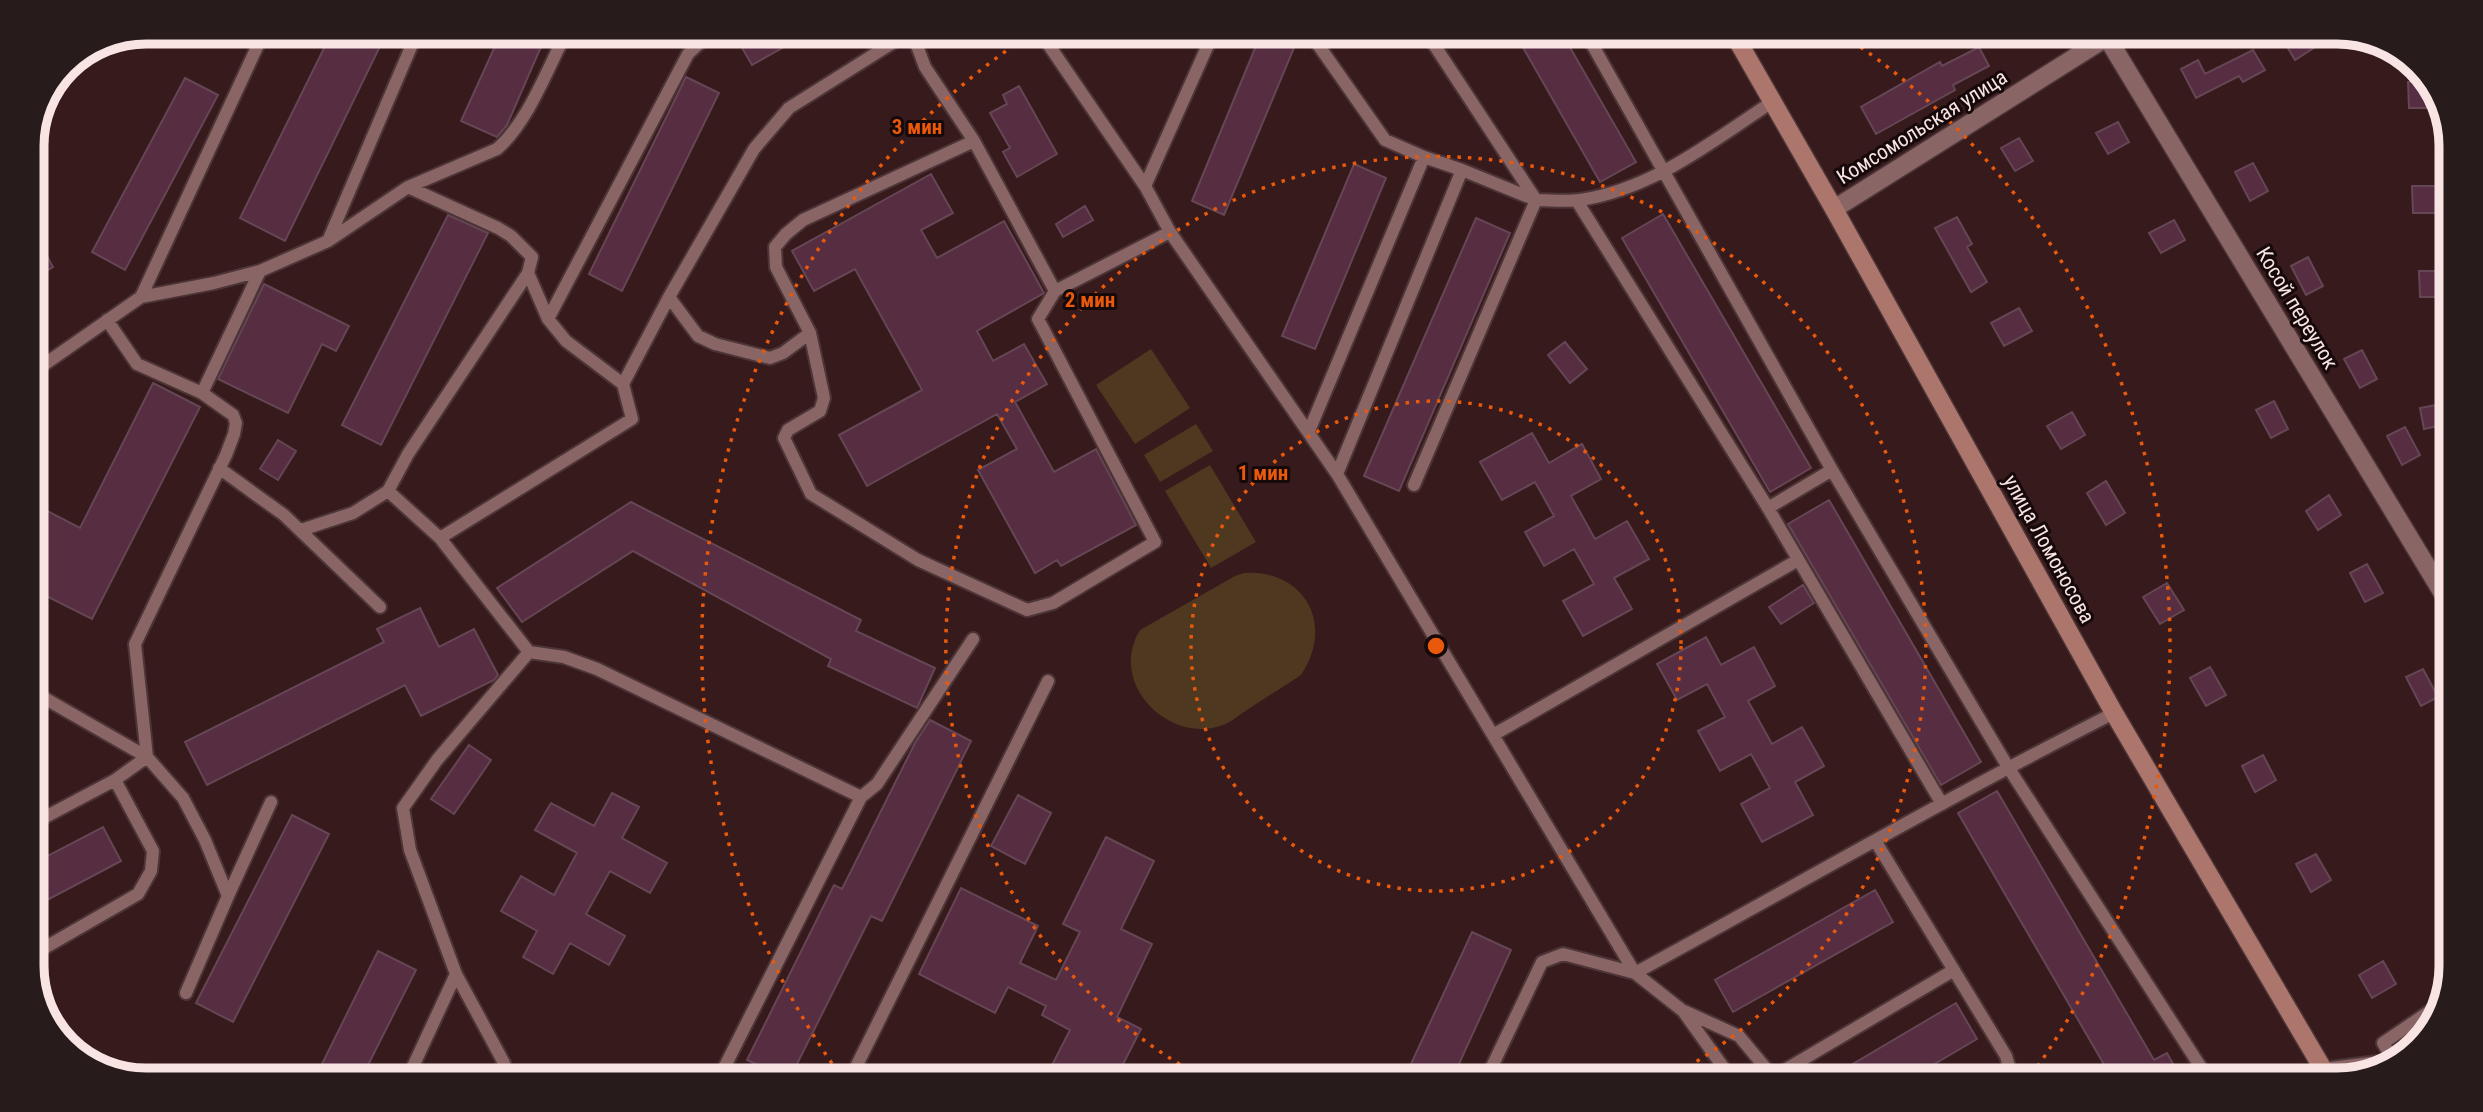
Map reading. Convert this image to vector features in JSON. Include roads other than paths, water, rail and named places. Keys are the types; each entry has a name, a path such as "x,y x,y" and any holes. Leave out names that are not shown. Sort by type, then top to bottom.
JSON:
{"main road":[{"name":"улица Ломоносова","path":"1739,44 1835,209 2115,713 2318,1068"}],"street":[{"name":"Комсомольская улица","path":"1835,209 2098,44"},
{"name":"Косой переулок","path":"2109,44 2439,587"}],"lane":[{"path":"141,297 258,44"},
{"path":"328,241 412,44"},
{"path":"44,365 141,297 260,271 328,241 408,187 497,149 518,126 560,44"},
{"path":"548,319 688,54 698,44"},
{"path":"623,384 669,297 754,149 789,108 889,44"},
{"path":"917,44 925,67 974,141 1055,291"},
{"path":"1048,44 1145,186 1170,232 1337,474 1635,974"},
{"path":"1145,186 1208,44"},
{"path":"1318,44 1385,140 1536,200 1577,201 1622,191 1665,172 1772,102"},
{"path":"1434,44 1536,200"},
{"path":"1592,44 1832,470 2008,767 2201,1068"},
{"path":"974,141 803,220 775,247 776,267 810,333 824,398 820,411 788,430 784,438 811,494 918,560 1027,610 1053,603 1155,542 1038,319 1055,291 1170,232"},
{"path":"1309,432 1424,157"},
{"path":"1337,474 1462,170"},
{"path":"301,530 353,513 388,491 408,454 528,273 532,257 511,236 408,187"},
{"path":"1414,485 1536,200"},
{"path":"1577,201 1768,508 1942,804"},
{"path":"202,393 260,271"},
{"path":"440,538 632,419 623,384 566,341 548,319 528,273"},
{"path":"669,297 698,336 715,344 770,358 783,353 810,333"},
{"path":"107,320 137,364 202,393 233,415 236,424 219,468 135,644 147,757"},
{"path":"219,468 301,530 380,607"},
{"path":"1768,508 1832,470"},
{"path":"388,491 440,538 529,652 564,657 597,668 861,797"},
{"path":"1493,735 1798,561"},
{"path":"724,1068 861,797 877,784 973,639"},
{"path":"502,1068 504,1063 456,974 410,850 403,808 437,760 529,652"},
{"path":"855,1068 1048,681"},
{"path":"44,698 147,757 183,798 205,840 228,896"},
{"path":"1635,974 2008,767 2115,713"},
{"path":"44,817 115,779 147,757"},
{"path":"44,948 138,894 151,871 153,851 115,779"},
{"path":"186,993 271,802"},
{"path":"1876,842 2006,1056 2009,1068"},
{"path":"1491,1068 1542,962 1563,954 1635,974 1684,1011 1739,1036 1765,1068"},
{"path":"1790,1068 1954,970"},
{"path":"412,1068 456,974"},
{"path":"1684,1011 1724,1068"},
{"path":"2389,1054 2383,1043 2428,1012"}]}
